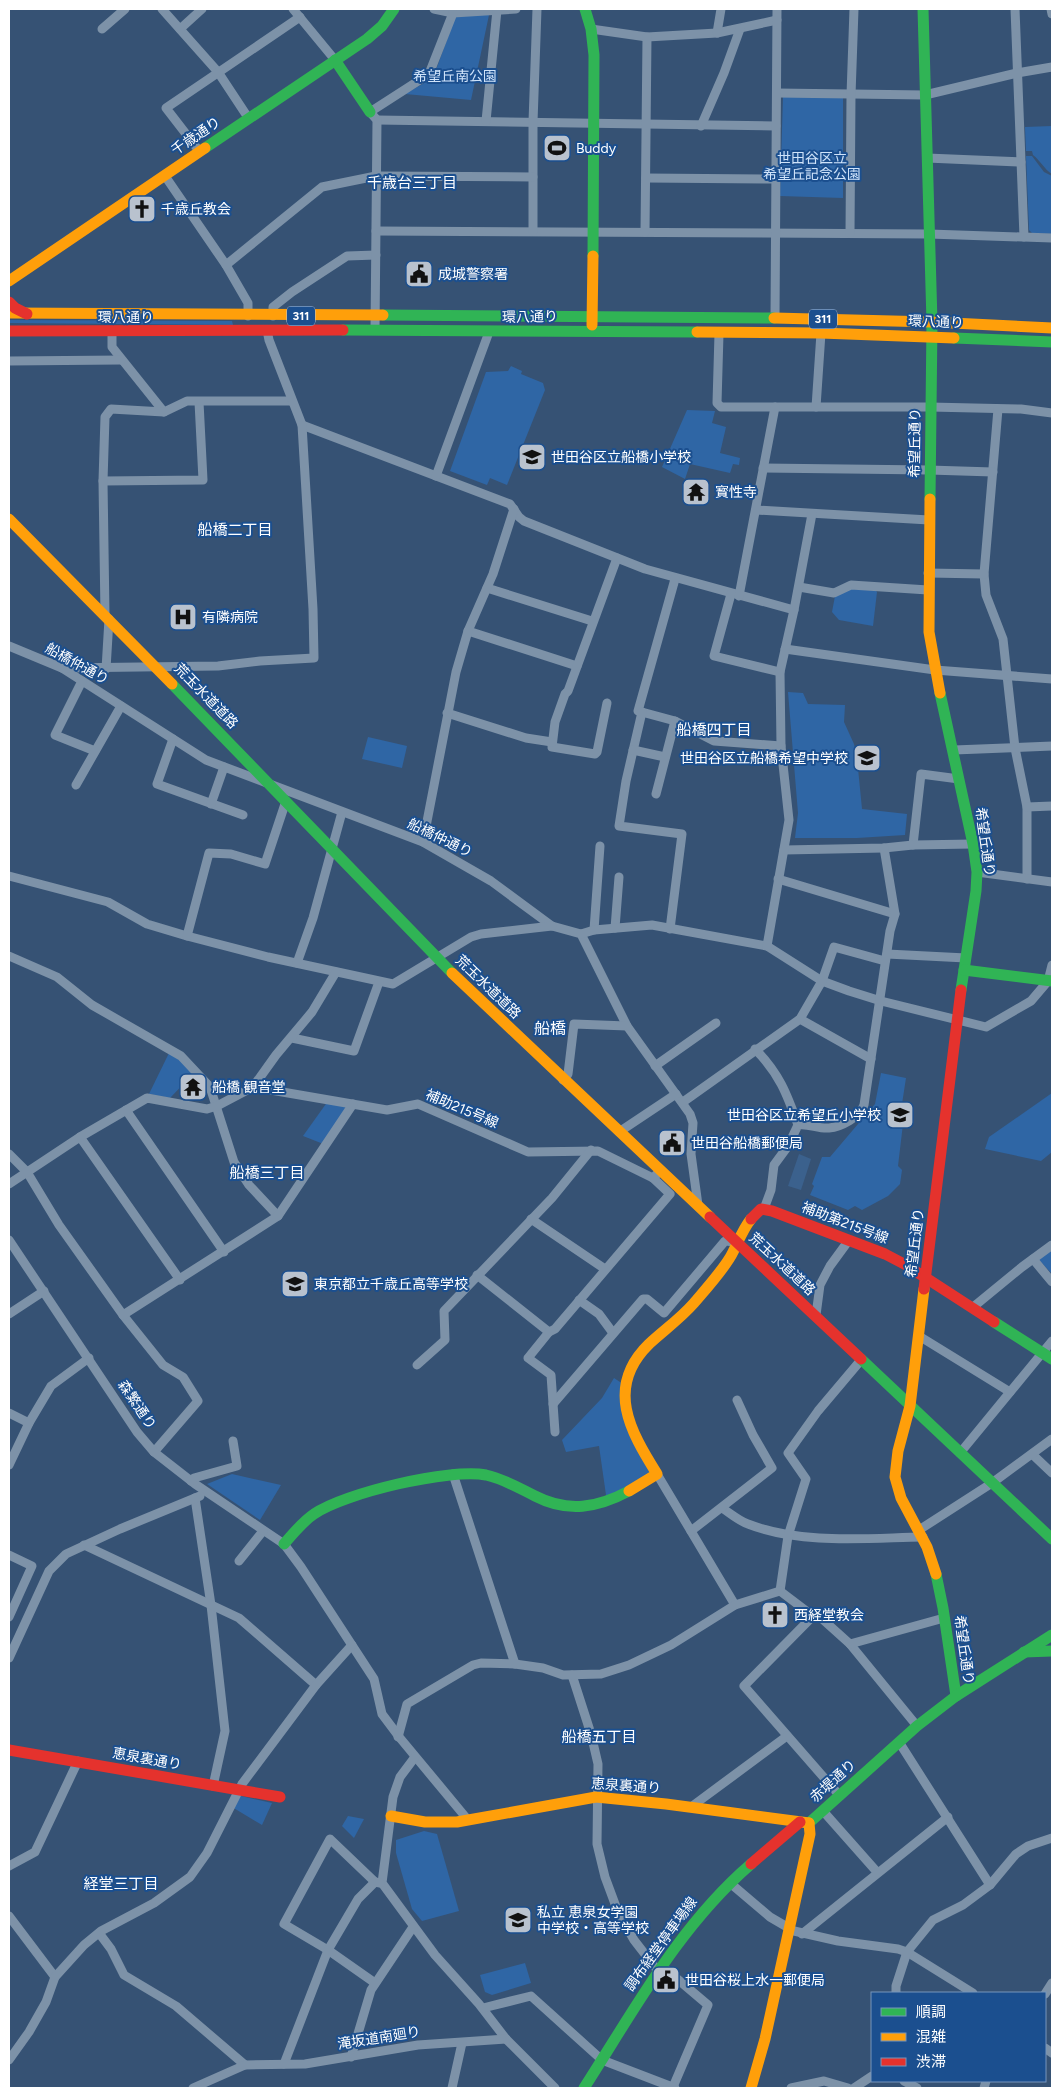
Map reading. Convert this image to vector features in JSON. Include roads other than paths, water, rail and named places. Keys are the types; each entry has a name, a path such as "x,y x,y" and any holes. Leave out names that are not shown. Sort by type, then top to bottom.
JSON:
{"street":[{"path":"102,29 125,9"},
{"path":"162,9 218,72 250,119"},
{"path":"180,29 202,9"},
{"path":"293,9 335,60 374,116 376,176 375,330"},
{"name":"千歳通り","path":"10,282 367,39 382,26 394,9"},
{"path":"434,9 453,13 516,9"},
{"path":"532,231 533,122 538,9"},
{"path":"585,9 594,55 592,331"},
{"path":"717,33 721,9"},
{"path":"775,318 777,9"},
{"path":"850,233 854,9"},
{"name":"希望丘通り","path":"923,9 932,322 928,573 930,632 935,670 973,844 976,872 972,922 964,970 910,1406 896,1463 895,1475 901,1499 921,1533 935,1569 956,1696"},
{"path":"1015,9 1024,237"},
{"path":"1051,9 1052,14"},
{"path":"486,121 496,10"},
{"path":"374,116 429,74 453,13"},
{"path":"200,152 166,108 300,17"},
{"path":"590,29 647,37 717,33 777,20"},
{"path":"701,126 724,73 740,29"},
{"path":"646,232 647,37"},
{"path":"777,93 925,96 1017,73 1052,67"},
{"path":"374,116 594,124 776,126"},
{"path":"927,158 1021,162"},
{"path":"165,176 226,265 248,303 248,316"},
{"path":"226,265 322,187 376,176 533,177"},
{"path":"646,178 776,179"},
{"path":"376,231 850,233 1052,238"},
{"path":"273,316 273,307 280,301 347,256 376,255"},
{"path":"9,302 15,308 28,314"},
{"name":"環八通り","path":"9,313 775,318 932,322 1052,328"},
{"path":"62,668 106,669 218,666 314,658 313,609 302,425 269,340 268,330"},
{"name":"環八通り","path":"9,331 375,330 592,331 719,334 821,333 1052,342"},
{"path":"112,332 112,347 164,412"},
{"path":"436,476 490,332"},
{"path":"816,407 821,333"},
{"path":"719,334 717,403 721,407 930,407 998,410 1021,409 1052,413"},
{"path":"9,361 122,360"},
{"path":"106,669 107,617 103,481 104,417 111,409 164,412 187,401 292,401"},
{"path":"103,481 203,480 199,402"},
{"path":"775,407 756,510 735,595 714,656 780,672"},
{"path":"998,410 984,574 986,595 1003,638 1015,748 1027,806 1027,879"},
{"path":"302,425 510,504 524,521 617,558 675,579 794,610"},
{"path":"763,468 993,472"},
{"path":"423,842 456,672 468,631 487,588 514,509"},
{"path":"756,510 929,520"},
{"path":"767,946 789,820 781,746 780,672 799,588 812,514"},
{"name":"荒玉水道道路","path":"9,519 157,668 331,850 456,977 620,1132 673,1190 698,1205 1052,1539"},
{"path":"607,703 595,754 552,747 555,722 617,558"},
{"path":"928,573 984,574"},
{"path":"675,579 638,711 675,721 714,741 781,746"},
{"path":"799,588 834,593 851,585 928,590"},
{"path":"487,588 592,621"},
{"path":"468,631 577,666"},
{"name":"船橋仲通り","path":"9,646 62,668 206,760 423,842 486,877 552,926 581,934"},
{"path":"785,649 935,670 1052,679"},
{"path":"82,681 55,735 95,751"},
{"path":"76,785 121,706"},
{"path":"642,712 619,826 682,834 670,929"},
{"path":"448,713 526,738 552,742"},
{"path":"656,794 664,757 675,721"},
{"path":"173,739 156,784 243,815"},
{"path":"954,750 1052,746"},
{"path":"633,750 664,757"},
{"path":"211,804 224,767"},
{"path":"913,845 921,774 959,779"},
{"path":"187,936 209,853 231,854 265,864 286,801"},
{"path":"1027,806 1052,806"},
{"path":"297,963 313,918 342,812"},
{"path":"784,850 973,844"},
{"path":"594,930 600,846"},
{"path":"798,1125 808,1124 828,1128 841,1124 858,1114 864,1105 890,932 896,914 884,848"},
{"path":"976,872 1052,882"},
{"path":"9,876 108,902 147,924 187,936 249,953 393,984 437,957 481,934 552,926"},
{"path":"614,928 619,876"},
{"path":"778,879 896,914"},
{"path":"698,1205 691,1154 693,1122 683,1102 626,1026 581,934 594,930 652,925 767,946 822,981 881,1001 959,1022 986,1027 1031,1001 1050,981 1052,965"},
{"path":"683,1102 755,1049 800,1019 822,981 834,947 886,957 966,958"},
{"path":"9,956 57,977 92,1005 181,1056 210,1087 234,1162 249,1185 278,1216"},
{"path":"964,970 1050,981"},
{"path":"9,1184 80,1137 147,1098 207,1109 217,1106 253,1087 276,1055 312,1012 336,972"},
{"path":"292,1038 354,1051 379,982"},
{"path":"800,1019 871,1059"},
{"path":"655,1066 716,1023"},
{"path":"563,1080 568,1074 574,1024 626,1026"},
{"path":"735,1605 628,1425 624,1402 625,1385 633,1365 647,1346 678,1320 689,1308 733,1253 736,1242 758,1211 764,1209 770,1190 774,1165 788,1146 798,1125 785,1090 767,1061 755,1049"},
{"name":"補助215号線","path":"253,1087 387,1110 418,1104 528,1152 591,1150 604,1152 657,1174"},
{"path":"620,1132 676,1094"},
{"path":"123,1315 278,1216 354,1104"},
{"path":"126,1110 224,1252"},
{"path":"80,1137 180,1280"},
{"path":"417,1365 445,1340 444,1311 584,1161 591,1150"},
{"path":"9,1154 27,1172 59,1225 123,1315 163,1365 183,1377 198,1401 154,1452"},
{"path":"555,1432 551,1375 528,1358 673,1190"},
{"name":"補助第215号線","path":"764,1209 885,1254 926,1277 1047,1356"},
{"path":"531,1219 606,1269"},
{"name":"森繁通り","path":"9,1240 137,1432 154,1452 205,1491 284,1544"},
{"path":"553,1404 643,1299 647,1299 664,1314 724,1240 736,1242"},
{"path":"816,1315 820,1285 830,1266 850,1240"},
{"path":"972,1308 1052,1245"},
{"path":"1033,1259 1052,1282"},
{"path":"477,1275 549,1332"},
{"path":"9,1314 44,1291"},
{"path":"579,1300 598,1314 613,1333"},
{"path":"919,1336 1010,1392"},
{"path":"960,1453 1010,1392 1047,1356 1052,1341"},
{"path":"9,1465 29,1423 51,1386 89,1358"},
{"path":"780,1591 788,1536 806,1478 788,1453 818,1411 861,1360"},
{"path":"691,1530 772,1468 753,1435 737,1400"},
{"path":"9,1413 29,1423"},
{"path":"722,1508 746,1524 788,1536 828,1538 921,1533 1052,1439"},
{"path":"191,1481 194,1478 237,1466 233,1441"},
{"path":"1032,1454 1052,1473"},
{"path":"468,1820 398,1737 382,1714 374,1679 284,1544 314,1514 332,1504 414,1482 453,1474 492,1476 554,1505 565,1508 585,1508 607,1503 657,1474"},
{"path":"453,1474 515,1664"},
{"path":"9,1658 49,1571 66,1554 195,1498 205,1491"},
{"path":"195,1498 211,1604 225,1731 213,1786"},
{"path":"239,1561 263,1531"},
{"path":"84,1545 239,1618 316,1686"},
{"path":"9,1555 32,1566 9,1617"},
{"path":"398,1737 407,1704 474,1665 481,1663 515,1664 543,1668 563,1675 600,1674 629,1665 671,1645 735,1605 780,1591"},
{"path":"780,1591 813,1616 820,1617 850,1644 917,1726"},
{"path":"813,1616 744,1686 840,1796"},
{"path":"850,1644 944,1618"},
{"path":"1024,1652 1052,1635"},
{"path":"9,2060 29,2032 46,2002 55,1977 84,1944 98,1933 154,1904 190,1877 207,1853 238,1790 316,1686 352,1645"},
{"path":"1024,1652 1052,1651"},
{"name":"赤堤通り","path":"751,2088 765,2039 810,1834 805,1822 823,1811 917,1726 956,1696 1024,1652"},
{"path":"483,2008 530,1996 602,2060 674,2088 708,2005 660,1968 634,1940 618,1912 605,1877 597,1844 596,1797 598,1764 589,1727 572,1675"},
{"path":"692,1807 787,1736"},
{"path":"900,1742 990,1885"},
{"name":"恵泉裏通り","path":"9,1750 280,1796"},
{"path":"284,2064 328,1950 358,1898 379,1882 393,1797 400,1777 415,1757"},
{"path":"9,1866 35,1852 78,1762"},
{"name":"恵泉裏通り","path":"391,1816 435,1823 468,1820 596,1797 805,1822"},
{"path":"823,1811 878,1872"},
{"path":"802,1934 948,1817"},
{"name":"調布経堂停車場線","path":"584,2088 629,2014 695,1920 730,1883 805,1822"},
{"path":"896,1992 896,1986 907,1952 933,1920 963,1905 990,1885 1016,1854 1028,1846 1052,1838"},
{"path":"375,1983 328,1950 284,1924 330,1839 379,1882 413,1927 483,2008 506,2039 555,2088"},
{"path":"730,1883 770,1917 788,1929 802,1934 884,1946 907,1952 971,1992"},
{"path":"9,1916 55,1977"},
{"path":"351,2057 371,1990 413,1927"},
{"path":"98,1933 111,1949 124,1975 176,2006 245,2065"},
{"name":"滝坂道南廻り","path":"192,2088 245,2065 305,2064 418,2045 506,2039"},
{"path":"452,2088 462,2043"},
{"path":"854,2088 871,2077"},
{"path":"791,2088 824,2081 848,2088"}],"place":[{"name":"Buddy","path":"557,148"},
{"name":"千歳丘教会","path":"142,209"},
{"name":"成城警察署","path":"419,274"},
{"name":"世田谷区立船橋小学校","path":"532,457"},
{"name":"寳性寺","path":"696,492"},
{"name":"有隣病院","path":"183,617"},
{"name":"世田谷区立船橋希望中学校","path":"867,758"},
{"name":"船橋 観音堂","path":"193,1087"},
{"name":"世田谷区立希望丘小学校","path":"900,1115"},
{"name":"世田谷船橋郵便局","path":"672,1143"},
{"name":"東京都立千歳丘高等学校","path":"295,1284"},
{"name":"西経堂教会","path":"775,1615"},
{"name":"私立 恵泉女学園 中学校・高等学校","path":"518,1920"},
{"name":"世田谷桜上水一郵便局","path":"666,1980"}],"district":[{"name":"千歳台三丁目","path":"412,183"},
{"name":"船橋二丁目","path":"235,530"},
{"name":"船橋四丁目","path":"714,730"},
{"name":"船橋","path":"550,1028"},
{"name":"船橋三丁目","path":"267,1173"},
{"name":"船橋五丁目","path":"599,1737"},
{"name":"経堂三丁目","path":"121,1884"}],"park label":[{"name":"希望丘南公園","path":"455,76"},
{"name":"世田谷区立 希望丘記念公園","path":"812,166"}]}
